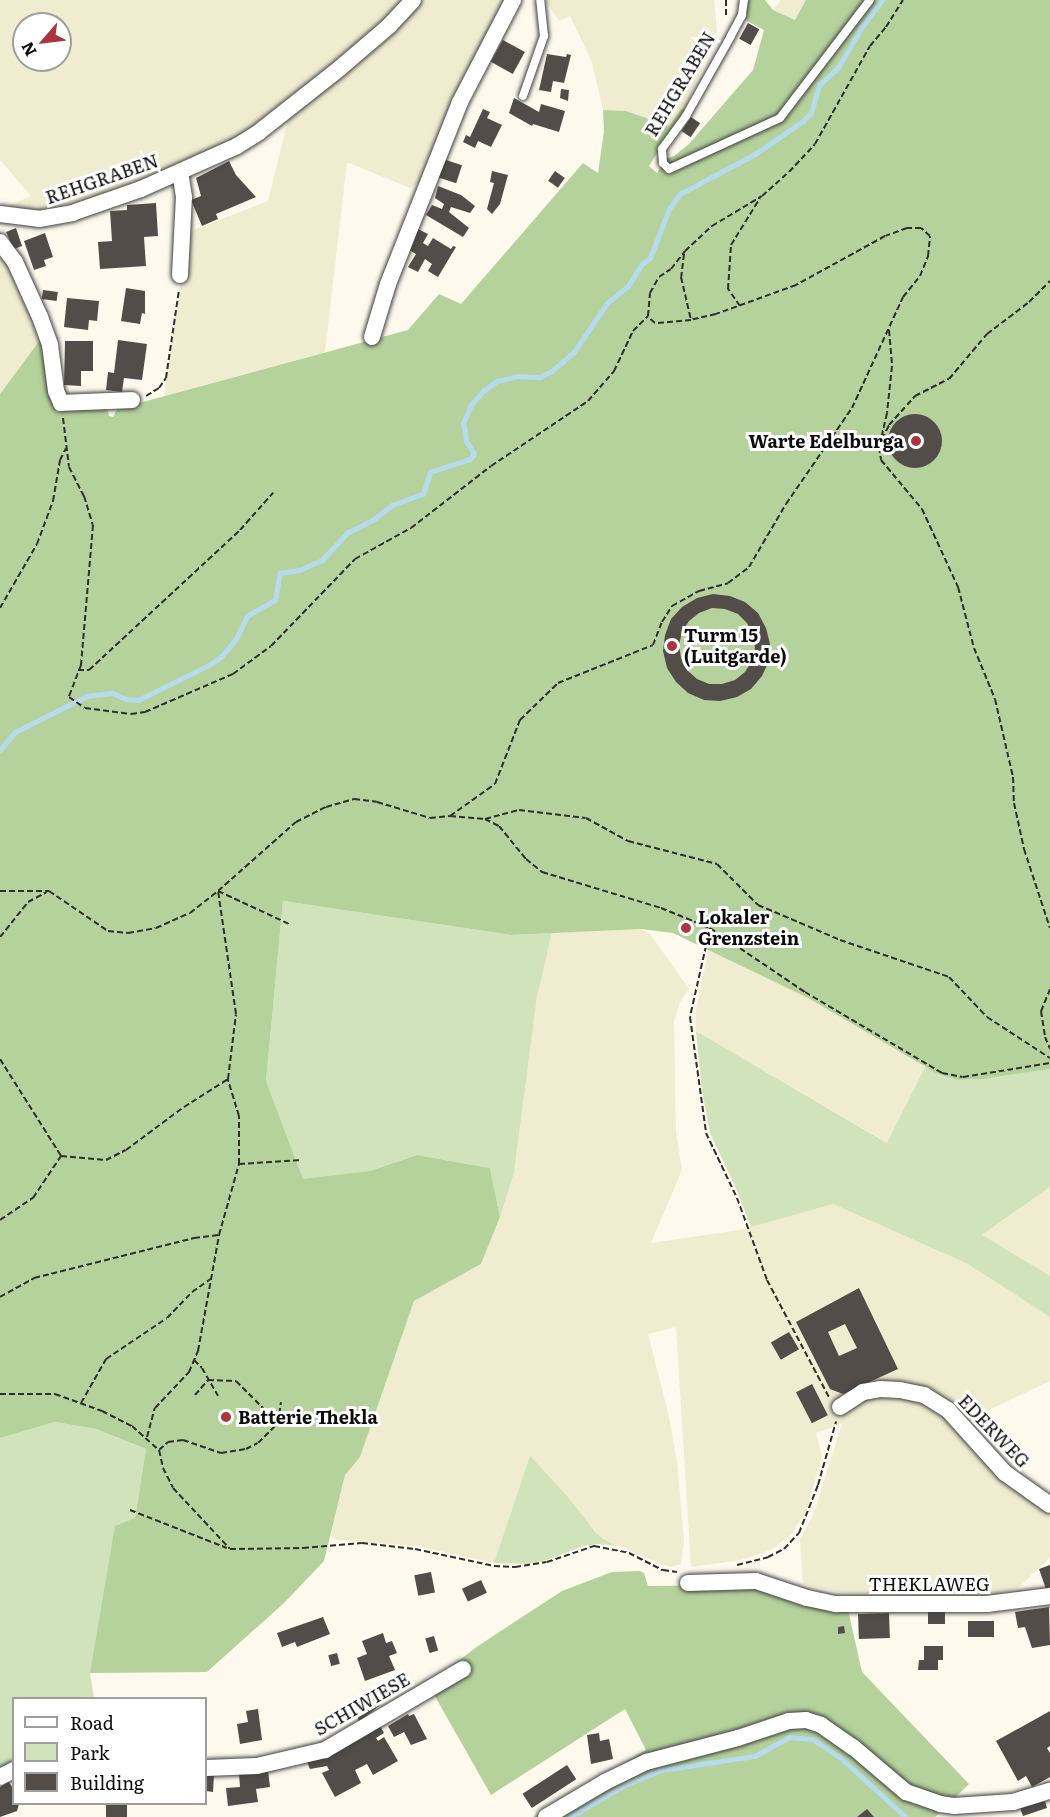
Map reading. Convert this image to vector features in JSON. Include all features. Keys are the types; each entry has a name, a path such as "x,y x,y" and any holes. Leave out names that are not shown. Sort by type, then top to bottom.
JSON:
{"street":[{"name":"REHGRABEN","path":"0,214 29,219 53,218 123,196 180,172 254,136 383,32 413,0"},
{"path":"372,337 388,284 460,102 513,0"},
{"name":"REHGRABEN","path":"180,172 184,197 180,275"},
{"path":"0,242 15,262 40,317 50,345 56,391 61,403 132,400"},
{"name":"EDERWEG","path":"840,1407 862,1392 880,1389 924,1395 948,1410 1005,1473 1050,1505"},
{"name":"THEKLAWEG","path":"688,1583 756,1581 807,1598 836,1604 987,1604 1050,1596"},
{"name":"SCHIWIESE","path":"207,1768 256,1766 324,1750 463,1669"},
{"path":"546,1817 605,1782 646,1762 729,1741 789,1721 806,1720 837,1734 906,1792 940,1810 954,1806 1013,1802 1050,1791"}],"lane":[{"path":"523,96 543,36 540,0"},
{"name":"REHGRABEN","path":"744,0 742,15 731,36 686,116 662,150 663,163 669,169 780,118 870,0"}],"path":[{"path":"740,306 728,289 731,245 762,196 814,144 870,46 886,27 903,0"},
{"path":"61,403 69,467 84,496 93,525 92,565 78,670 70,688 69,697 85,708 131,714 145,712 233,674 271,646 355,560 411,528 491,466 588,401 614,371 633,331 648,316 650,293 658,277 671,268 685,251 712,226 762,196"},
{"path":"450,816 495,784 520,720 558,682 653,645 662,621 672,606 699,591 728,583 749,567 786,504 852,408 903,297 920,276 928,256 930,236 921,228 907,228 885,236 796,285 740,306 691,320 655,323 648,316"},
{"path":"685,251 681,277 691,320"},
{"path":"132,400 153,392 166,378 180,275"},
{"path":"879,447 889,425 915,396 949,379 987,334 1029,302 1050,281"},
{"path":"889,330 892,366 887,413 879,447 881,460 922,509 958,587 974,648 995,699 1013,777 1014,803 1024,849 1050,928"},
{"path":"0,608 37,544 53,501 60,460 66,448"},
{"path":"78,670 89,670 240,530 273,493"},
{"path":"0,891 49,891 108,931 128,933 156,927 190,913 296,822 326,807 354,799 378,802 430,818 450,816 485,819 499,825 526,859 542,872 662,908 710,928 805,992 942,1073 963,1077 1050,1063"},
{"path":"485,819 519,810 586,818 628,840 717,864 758,905 840,940 893,956 949,977 987,1017 1050,1058"},
{"path":"0,938 28,902 49,891"},
{"path":"218,891 289,924"},
{"path":"147,1437 155,1408 180,1383 194,1360 219,1235 239,1164 240,1116 228,1079 236,1014 218,891"},
{"path":"710,928 690,1017 706,1133 737,1198 755,1252 783,1314 826,1394 840,1407 818,1485 799,1533 784,1549 768,1557 729,1568"},
{"path":"1050,989 1041,1011 1045,1037 1050,1049"},
{"path":"0,1059 61,1156"},
{"path":"61,1156 106,1160 126,1150 184,1107 228,1079"},
{"path":"0,1220 33,1198 61,1156"},
{"path":"239,1164 302,1160"},
{"path":"0,1297 34,1278 194,1238 219,1235"},
{"path":"81,1403 106,1359 167,1318 192,1292 212,1278"},
{"path":"194,1360 219,1396"},
{"path":"195,1395 208,1380"},
{"path":"208,1380 236,1381 278,1423"},
{"path":"0,1394 55,1394 112,1416 147,1437 159,1450 163,1468 173,1488 230,1549"},
{"path":"159,1450 168,1442 183,1440 221,1453 234,1452 258,1443 278,1423 280,1402"},
{"path":"129,1510 230,1549 303,1548 362,1543 415,1549 494,1566 514,1567 548,1562 594,1546 629,1553 663,1570 688,1574 688,1583"}],"shaded area":[{"path":"0,0 406,0 381,29 242,139 126,191 49,213 2,209 31,196 0,160"},
{"path":"416,0 508,0 424,179 410,188 347,162 325,352 164,396 188,232 268,201 290,112"},
{"path":"545,0 714,0 717,31 685,109 681,109 669,126 626,111 603,110 592,62 570,16 559,21"},
{"path":"781,0 806,0 795,21 773,10"},
{"path":"0,249 16,277 40,340 0,394"},
{"path":"641,929 650,934 689,989 680,1002 674,1021 676,1132 682,1170 651,1243 740,1230 833,1204 968,1264 1050,1317 1050,1381 955,1426 1050,1512 1050,1557 1018,1588 983,1598 840,1592 803,1584 800,1540 814,1513 842,1424 816,1433 822,1456 807,1509 792,1533 771,1550 741,1560 691,1567 676,1327 648,1334 669,1417 677,1462 684,1540 681,1564 671,1567 661,1564 603,1539 530,1457 494,1563 417,1546 337,1540 330,1536 345,1475 360,1456 414,1301 481,1264 500,1217 514,1173 537,997 552,933"},
{"path":"709,948 808,998 925,1067 888,1143 696,1031 696,1009"},
{"path":"1050,1187 1050,1276 981,1236"}],"green space":[{"path":"748,0 765,0 773,10 795,20 806,0 1050,0 1050,1069 983,1079 958,1080 936,1073 808,998 673,933 641,929 511,935 283,901 266,1081 303,1179 370,1171 417,1155 490,1168 500,1217 481,1264 414,1301 360,1457 345,1475 324,1561 284,1603 207,1672 90,1673 115,1526 135,1518 146,1449 96,1429 55,1422 0,1438 0,394 40,340 51,373 56,412 61,412 61,406 107,408 109,416 113,417 117,409 408,330 439,294 461,304 583,163 598,173 604,131 603,110 626,111 669,126 681,109 685,109 649,166 657,173 665,159 674,156 689,144 753,70 764,30 747,21 744,12"},
{"path":"283,901 511,935 552,933 537,997 514,1173 500,1217 490,1168 417,1155 370,1171 303,1180 266,1081"},
{"path":"696,1031 887,1143 925,1067 958,1080 983,1079 1050,1069 1050,1187 982,1235 1050,1276 1050,1317 968,1264 833,1204 751,1227 710,1133 702,1091"},
{"path":"55,1422 96,1429 146,1449 135,1518 90,1673 94,1697 12,1697 12,1764 0,1771 0,1438"},
{"path":"530,1456 567,1496 594,1530 603,1539 618,1546 599,1544 583,1546 547,1560 529,1564 494,1563"},
{"path":"640,1571 644,1573 648,1586 740,1585 848,1610 862,1672 969,1784 935,1817 533,1817 646,1750 625,1709 491,1795 428,1684 478,1646 562,1591 612,1572"}],"building":[{"path":"748,23 759,29 751,45 739,39"},
{"path":"503,40 525,52 513,74 491,62"},
{"path":"547,54 566,57 567,54 571,55 564,83 553,81 551,92 539,90"},
{"path":"561,89 569,90 568,101 560,98"},
{"path":"514,98 539,112 541,104 565,111 559,132 533,124 532,126 509,113"},
{"path":"483,109 490,112 487,118 502,125 491,147 478,141 475,148 463,142 466,135 470,137"},
{"path":"691,117 700,123 691,137 681,131"},
{"path":"443,159 462,165 456,183 437,177"},
{"path":"229,161 236,175 256,197 216,214 218,219 202,226 191,200 201,196 196,178"},
{"path":"492,171 508,175 500,204 492,214 487,209 494,183 490,182"},
{"path":"555,171 565,178 558,188 548,181"},
{"path":"438,186 461,195 475,206 470,213 451,207 449,212 469,228 463,237 426,215 432,205 442,209 444,204 435,198"},
{"path":"156,203 158,236 144,237 146,266 100,269 98,242 112,241 110,211 127,210 127,205"},
{"path":"16,228 22,246 14,249 6,232"},
{"path":"416,228 428,234 423,243 428,246 433,238 451,249 453,246 456,247 438,277 428,271 432,264 425,259 418,272 408,267 416,254 404,247"},
{"path":"45,233 53,257 44,260 46,266 34,270 24,241"},
{"path":"126,288 145,291 145,314 142,313 140,324 121,321"},
{"path":"43,290 58,292 57,301 42,299"},
{"path":"67,298 99,301 97,321 89,320 88,330 64,327"},
{"path":"118,340 147,344 142,380 124,378 122,392 106,390 108,372 114,373"},
{"path":"65,341 93,341 93,371 81,371 81,386 64,385"},
{"name":"Warte Edelburga","path":"910,414 920,414 930,418 938,426 942,441 938,456 930,464 920,468 910,468 900,464 892,456 888,446 888,436 892,426 900,418"},
{"name":"Turm 15 (Luitgarde)","path":"713,594 730,596 745,602 758,613 766,628 770,644 769,661 762,676 751,689 737,697 720,701 704,700 688,693 676,682 667,668 663,651 665,635 671,619 682,607 697,598","holes":["712,608 725,609 738,614 747,623 753,635 755,648 752,661 745,672 735,680 722,684 709,684 697,679 687,670 681,658 679,645 682,632 689,621 699,613"]},
{"path":"859,1288 898,1369 843,1394 830,1389 796,1322","holes":["845,1324 857,1348 839,1356 828,1332"]},
{"path":"789,1332 799,1349 781,1360 771,1342"},
{"path":"812,1384 828,1415 812,1423 796,1392"},
{"path":"1050,1565 1050,1587 1046,1589 1039,1569"},
{"path":"431,1572 435,1593 418,1596 414,1575"},
{"path":"481,1580 487,1593 468,1602 462,1589"},
{"path":"1049,1607 1050,1645 1032,1648 1025,1627 1018,1628 1015,1612"},
{"path":"928,1610 945,1610 945,1624 928,1624"},
{"path":"889,1613 890,1638 859,1639 858,1614"},
{"path":"323,1617 330,1634 297,1647 295,1642 282,1647 277,1633"},
{"path":"968,1621 994,1621 994,1637 968,1637"},
{"path":"844,1626 845,1633 838,1634 838,1627"},
{"path":"383,1633 386,1643 392,1641 397,1653 389,1656 395,1670 365,1681 357,1658 367,1654 362,1641"},
{"path":"434,1636 438,1650 429,1653 425,1638"},
{"path":"924,1646 943,1646 943,1660 938,1660 938,1670 918,1670 919,1660 924,1660"},
{"path":"337,1653 340,1664 331,1666 328,1655"},
{"path":"375,1689 385,1701 359,1722 355,1706"},
{"path":"258,1709 262,1740 240,1744 237,1724 248,1722 246,1711"},
{"path":"1050,1711 1050,1746 1047,1748 1050,1753 1050,1777 1032,1787 1026,1776 1018,1781 996,1741"},
{"path":"408,1714 409,1716 414,1714 427,1739 411,1745 404,1732 394,1737 388,1726"},
{"path":"379,1724 384,1733 376,1738 378,1741 384,1737 398,1761 373,1775 367,1764 355,1770 361,1783 335,1797 322,1773 329,1770 327,1766 310,1769 307,1762"},
{"path":"599,1733 600,1741 609,1739 613,1759 591,1764 587,1735"},
{"path":"567,1765 576,1779 532,1808 523,1794"},
{"path":"268,1770 270,1787 256,1789 258,1802 228,1806 226,1788 240,1787 239,1774"},
{"path":"207,1774 214,1775 213,1792 207,1791"},
{"path":"9,1782 12,1787 12,1805 19,1805 17,1811 0,1817 0,1787"},
{"path":"1045,1801 1047,1808 1023,1816 1020,1808"},
{"path":"106,1805 127,1805 127,1817 106,1817"},
{"path":"867,1809 874,1817 857,1817"}],"waterway":[{"path":"0,750 15,732 87,696 113,693 126,699 138,700 209,665 221,657 236,639 247,616 275,600 280,573 299,570 322,560 347,533 373,520 392,505 423,494 430,472 470,459 474,454 466,441 463,423 471,405 483,391 497,381 518,376 540,377 552,371 574,352 607,303 628,286 642,264 650,258 669,209 680,194 755,154 803,121 811,113 819,85 838,68 861,28 882,0"},
{"path":"570,1817 627,1784 662,1770 755,1756 789,1737 813,1739 840,1757 906,1817"}],"place":[{"name":"Warte Edelburga","path":"916,441"},
{"name":"Turm 15 (Luitgarde)","path":"672,646"},
{"name":"Lokaler Grenzstein","path":"686,928"},
{"name":"Batterie Thekla","path":"226,1417"}]}
